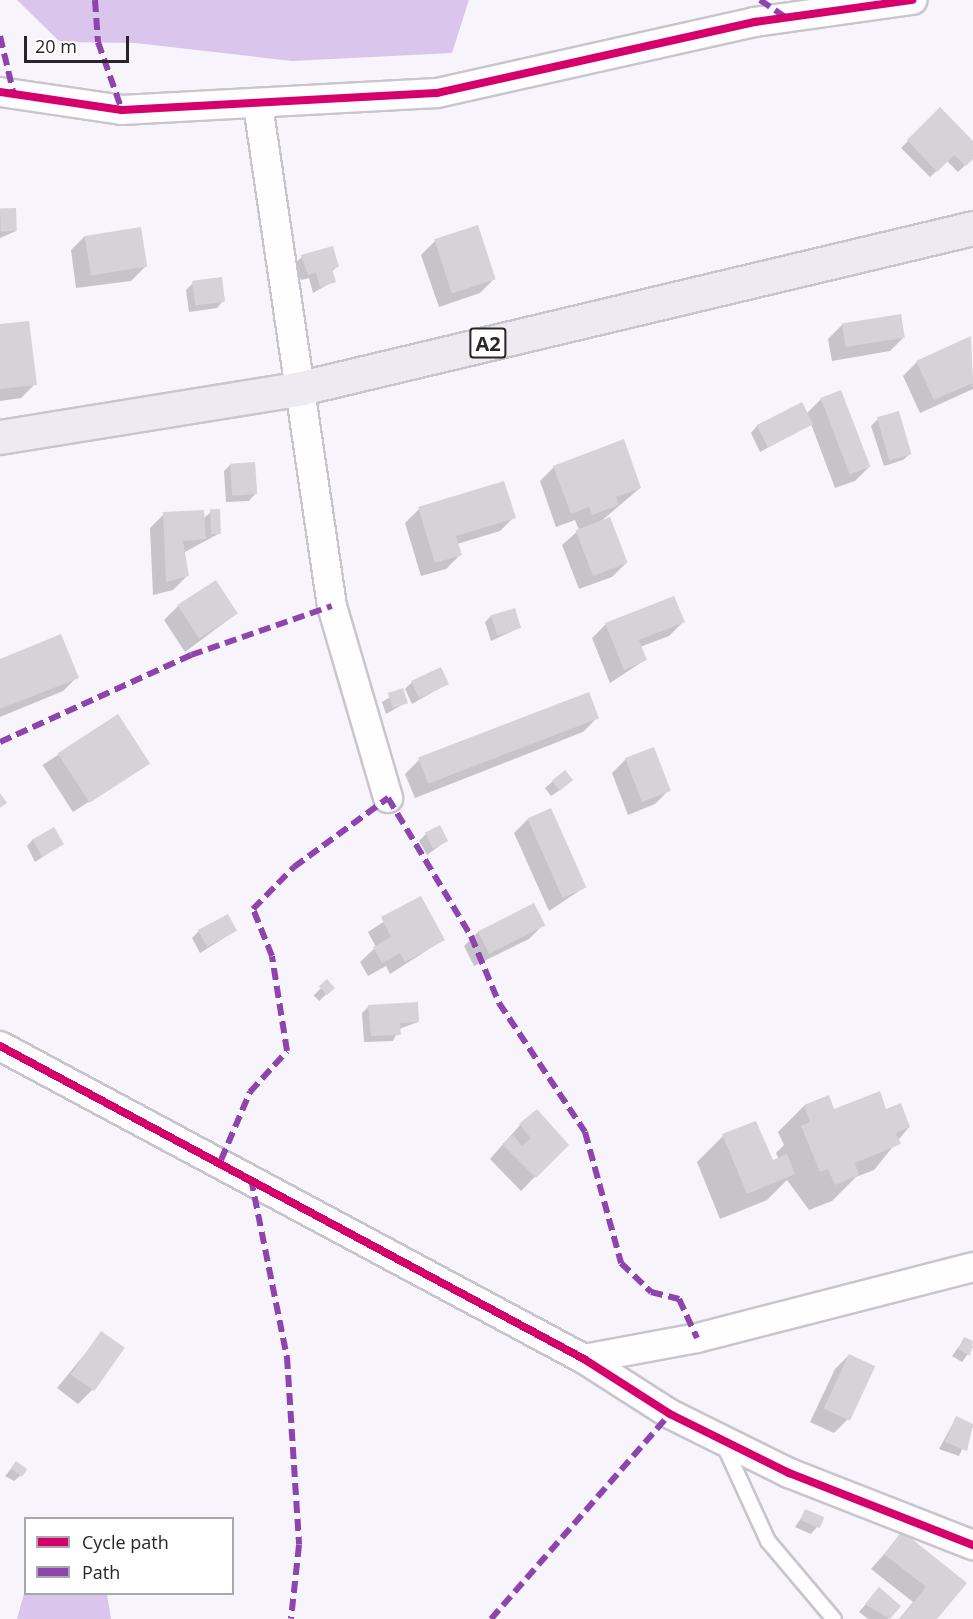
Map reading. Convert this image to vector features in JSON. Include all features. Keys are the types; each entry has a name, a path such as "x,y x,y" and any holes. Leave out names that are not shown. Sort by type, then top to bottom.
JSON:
{"main road":[{"name":"A2","path":"0,437 301,388 973,228"}],"street":[{"path":"0,92 122,110 258,105 437,93 755,22 912,0"},
{"path":"258,105 332,606 388,798"},
{"path":"0,1046 584,1359 670,1414 722,1440 973,1545"},
{"path":"584,1359 696,1338 973,1267"}],"lane":[{"path":"722,1440 768,1540 834,1619"}],"shaded area":[{"path":"17,0 469,0 452,53 292,61 135,43 60,42"},
{"path":"24,1594 107,1595 111,1619 17,1619"}],"building":[{"path":"940,107 973,141 973,159 966,166 954,155 937,172 907,140"},
{"path":"16,208 17,231 1,232 0,209"},
{"path":"478,225 496,279 452,293 434,239"},
{"path":"141,227 147,267 91,275 85,236"},
{"path":"333,246 339,267 332,269 336,282 320,287 316,272 308,275 301,255"},
{"path":"222,277 225,302 195,305 192,281"},
{"path":"901,314 905,338 845,347 842,323"},
{"path":"29,321 37,385 0,389 0,324"},
{"path":"971,336 973,383 934,400 916,361"},
{"path":"841,390 870,467 850,474 820,398"},
{"path":"802,402 813,424 768,447 757,425"},
{"path":"899,411 911,454 889,461 877,417"},
{"path":"624,439 641,488 616,497 619,505 592,515 589,507 571,514 553,466"},
{"path":"255,462 257,494 232,496 230,464"},
{"path":"504,481 516,518 456,536 462,555 435,563 418,507"},
{"path":"210,509 220,509 221,534 211,534"},
{"path":"204,510 206,539 183,541 189,576 166,582 163,512"},
{"path":"610,517 628,563 593,576 575,530"},
{"path":"216,580 238,614 199,639 177,605"},
{"path":"674,596 685,622 639,640 647,660 624,670 605,623"},
{"path":"515,608 521,628 497,635 491,615"},
{"path":"61,634 79,678 0,709 0,659"},
{"path":"441,667 449,684 419,698 411,681"},
{"path":"403,688 408,703 393,708 388,693"},
{"path":"589,692 599,718 428,784 418,758"},
{"path":"118,714 150,763 90,803 58,753"},
{"path":"654,747 671,791 642,802 625,758"},
{"path":"565,770 573,780 560,791 552,781"},
{"path":"0,793 7,803 0,808"},
{"path":"551,808 586,887 563,898 527,819"},
{"path":"440,825 448,841 433,849 425,833"},
{"path":"54,827 64,844 42,857 32,840"},
{"path":"421,896 445,940 405,962 400,953 382,963 373,947 391,937 381,917"},
{"path":"534,903 545,925 489,954 478,932"},
{"path":"228,914 237,931 207,947 198,930"},
{"path":"327,979 335,988 327,995 319,986"},
{"path":"418,1002 419,1022 400,1023 401,1035 371,1036 368,1005"},
{"path":"880,1091 886,1109 901,1103 910,1127 896,1133 901,1144 855,1163 859,1175 835,1185 828,1169 820,1172 801,1126 810,1122 804,1105 829,1095 834,1109"},
{"path":"537,1109 569,1145 536,1178 502,1144 513,1135 522,1146 531,1138 519,1124"},
{"path":"756,1121 773,1160 787,1154 795,1174 747,1194 722,1134"},
{"path":"101,1331 125,1348 94,1391 71,1374"},
{"path":"964,1337 973,1341 970,1356 958,1349"},
{"path":"849,1354 875,1366 850,1421 824,1408"},
{"path":"956,1416 973,1424 967,1451 945,1442"},
{"path":"16,1461 27,1469 22,1477 11,1468"},
{"path":"805,1509 824,1517 820,1528 800,1520"},
{"path":"902,1531 967,1583 937,1619 900,1619 926,1587 884,1554"},
{"path":"879,1587 901,1606 890,1619 865,1604"}],"marked path":[{"path":"95,0 98,42 122,110"},
{"path":"760,0 785,17"},
{"path":"0,36 14,95"},
{"path":"0,742 191,655 332,606"},
{"path":"221,1160 250,1092 287,1051 272,956 253,909 294,867 388,798 471,936 499,1003 585,1132 621,1263 651,1292 679,1299 697,1338"},
{"path":"251,1179 287,1357 299,1545 291,1619"},
{"path":"491,1619 670,1414"}],"cycle path":[{"path":"0,92 122,110 437,93 755,22 912,0"},
{"path":"0,1046 584,1359 670,1414 789,1473 973,1545"}]}
